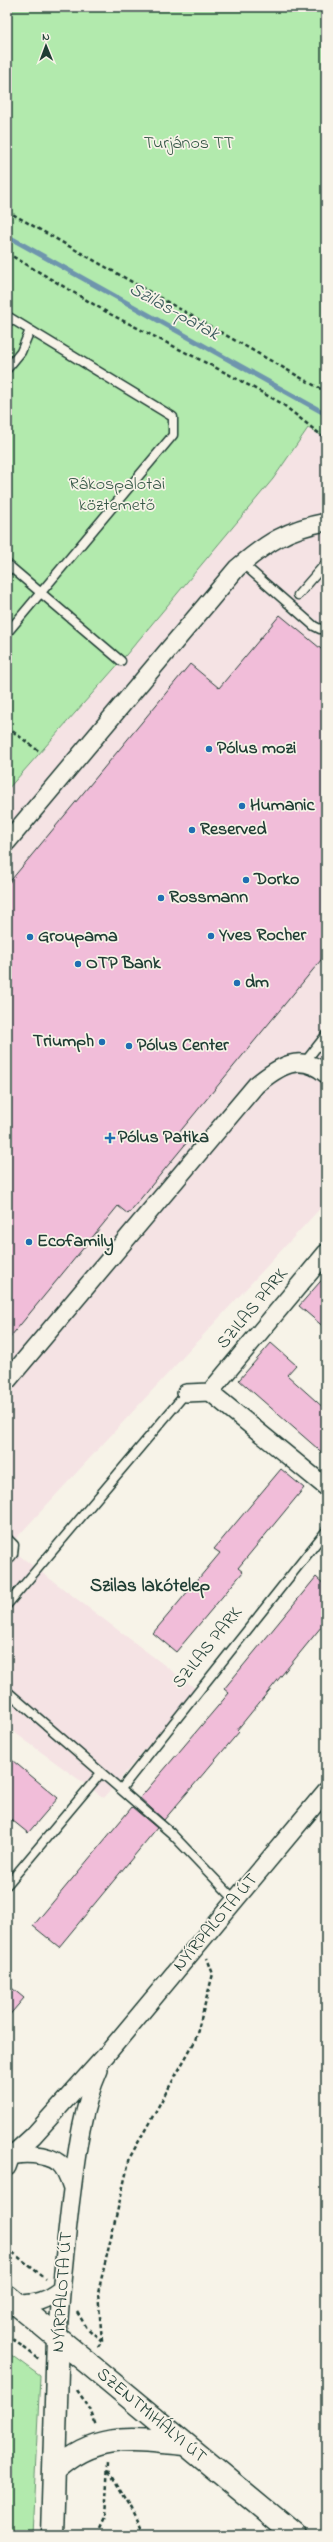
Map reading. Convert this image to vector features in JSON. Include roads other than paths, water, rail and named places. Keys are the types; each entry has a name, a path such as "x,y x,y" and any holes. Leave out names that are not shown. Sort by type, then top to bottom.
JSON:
{"main road":[{"name":"SZENTMIHÁLYI ÚT","path":"12,2300 295,2535"},
{"name":"NYÍRPALOTA ÚT","path":"52,2535 58,2337"},
{"path":"55,2470 70,2456 102,2442 141,2440 184,2444"}],"street":[{"path":"7,842 242,563 266,543 303,526 326,522"},
{"path":"7,1382 256,1085 272,1072 290,1064 305,1062 315,1065 326,1074"},
{"name":"SZILAS PARK","path":"210,1392 326,1253"},
{"path":"186,1393 210,1392 326,1487"},
{"name":"NYÍRPALOTA ÚT","path":"8,2161 33,2136 106,2055 326,1791"},
{"name":"NYÍRPALOTA ÚT","path":"58,2337 60,2290 72,2188 88,2094 106,2055"},
{"path":"8,2161 28,2155 48,2157 59,2162 65,2171 72,2188"},
{"path":"12,2300 35,2304 48,2300 60,2290"}],"lane":[{"path":"7,316 173,417 173,435 7,633"},
{"path":"7,368 21,352 30,330"},
{"path":"242,563 314,626 320,629 326,628"},
{"path":"298,595 326,563"},
{"path":"7,564 121,661"},
{"path":"305,1062 326,1035"},
{"path":"7,1605 186,1393"},
{"name":"SZILAS PARK","path":"121,1789 326,1531"},
{"path":"7,1538 14,1545 13,1554 7,1562"},
{"path":"7,1691 171,1833 235,1900"},
{"path":"7,1885 101,1772"}],"waterway":[{"name":"Szilas-patak","path":"7,236 326,414"}],"place":[{"name":"Pólus mozi","path":"209,749"},
{"name":"Humanic","path":"242,806"},
{"name":"Reserved","path":"192,830"},
{"name":"Dorko","path":"246,880"},
{"name":"Rossmann","path":"161,898"},
{"name":"Yves Rocher","path":"211,936"},
{"name":"Groupama","path":"30,937"},
{"name":"OTP Bank","path":"78,964"},
{"name":"dm","path":"237,983"},
{"name":"Triumph","path":"102,1042"},
{"name":"Pólus Center","path":"129,1046"},
{"name":"Pólus Patika","path":"110,1138"},
{"name":"Ecofamily","path":"29,1242"}],"district":[{"name":"Szilas lakótelep","path":"150,1586"}],"park label":[{"name":"Turjános TT","path":"189,144"},
{"name":"Rákospalotai köztemető","path":"117,495"}]}
